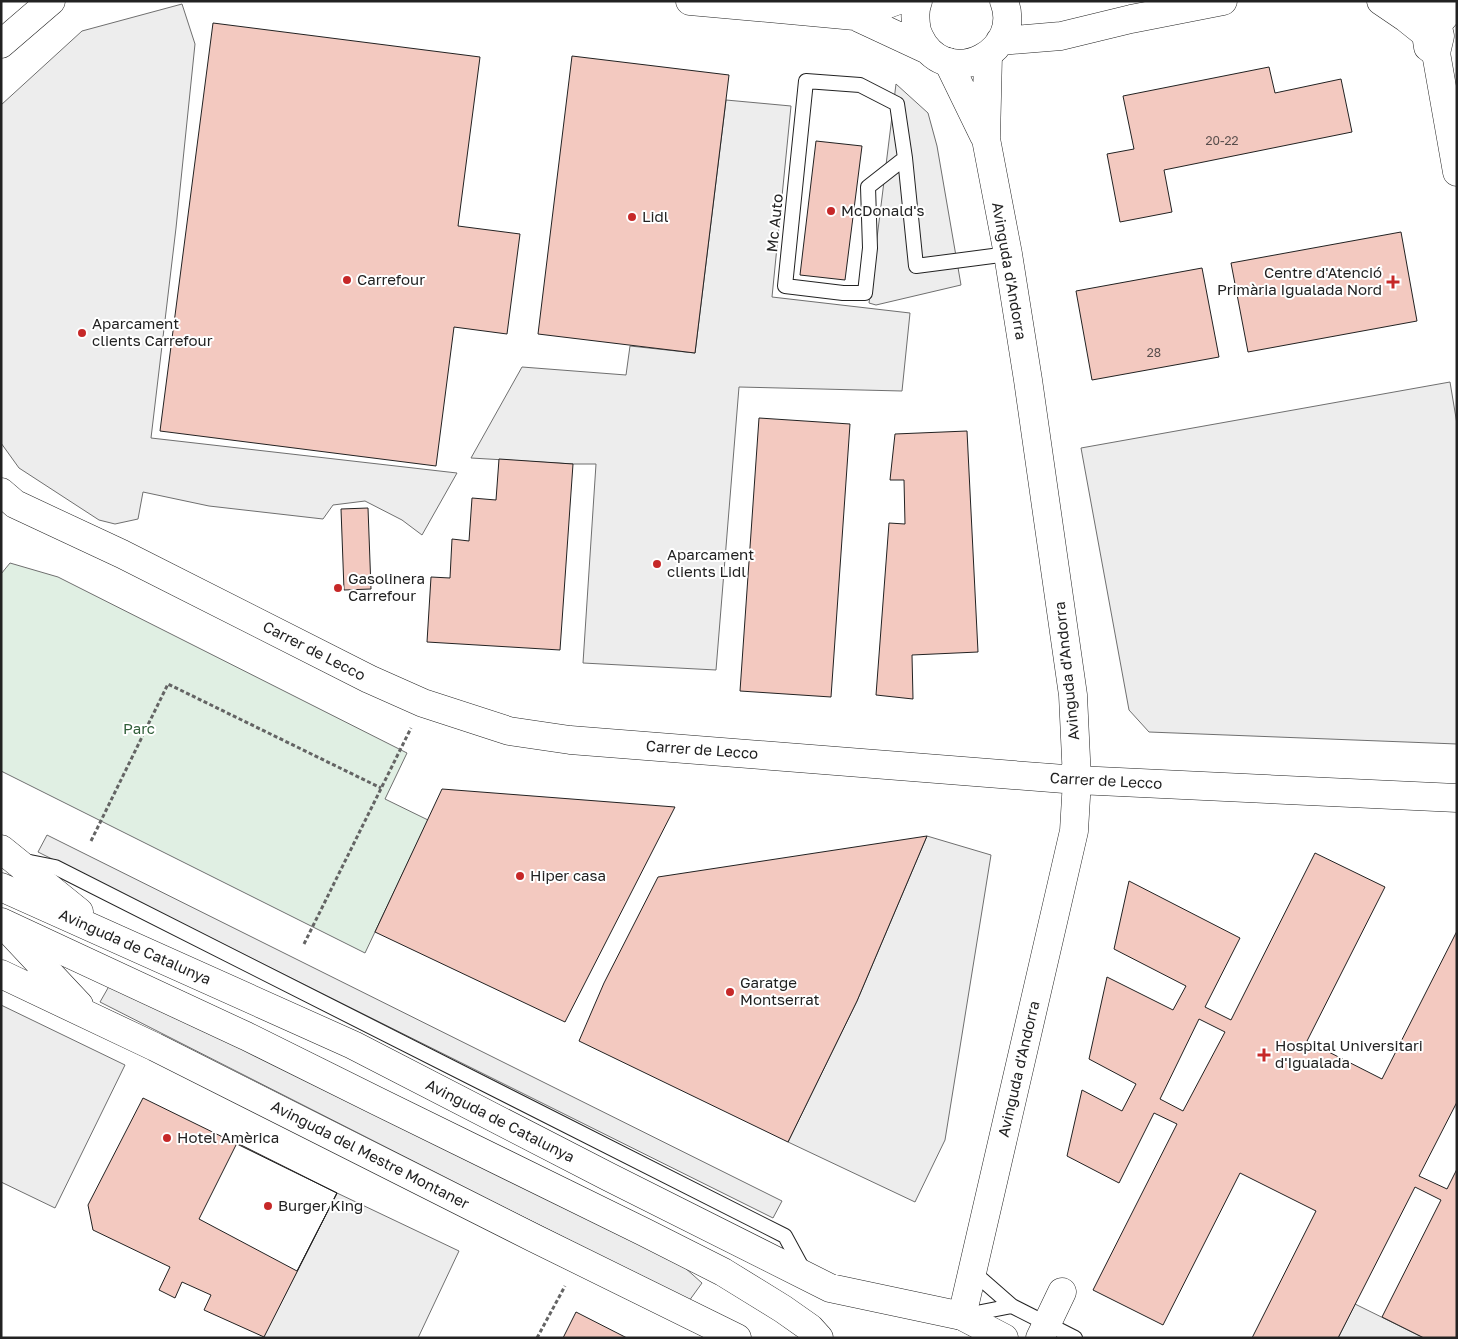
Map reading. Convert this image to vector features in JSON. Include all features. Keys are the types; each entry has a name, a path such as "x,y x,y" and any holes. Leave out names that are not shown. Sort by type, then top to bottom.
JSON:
{"street":[{"path":"1,44 51,1"},
{"path":"690,1 855,16 938,56 964,64 980,59 994,48 1061,36 1131,19 1223,1"},
{"path":"855,16 896,1"},
{"name":"Avinguda d'Andorra","path":"918,1 915,22 919,37 938,56 986,140"},
{"name":"Avinguda d'Andorra","path":"962,1316 1074,831 1077,780 1073,695 1028,380 1008,254 986,140 994,48 1006,23 1007,14 1004,1"},
{"path":"1382,1 1406,18 1432,28"},
{"path":"1421,1 1432,28 1457,172"},
{"path":"1432,28 1457,1"},
{"name":"Carrer de Lecco","path":"1,492 15,504 122,554 369,679 423,703 508,731 570,740 1077,780 1457,798"},
{"path":"7,854 110,936"},
{"name":"Avinguda de Catalunya","path":"1,887 353,1045 830,1288 962,1316 1004,1338"},
{"path":"1,922 90,1016"},
{"path":"1,922 246,1036 644,1232 730,1277 783,1309 810,1328 819,1338"},
{"name":"Avinguda del Mestre Montaner","path":"1,974 155,1047 737,1338"},
{"path":"1043,1331 1062,1292"}],"lane":[{"name":"Mc Auto","path":"905,158 868,187 870,248 865,293 842,293 785,286 806,81 860,85 897,104 905,158 916,266 1008,254"},
{"path":"7,854 55,867 785,1236 807,1276"},
{"path":"972,1271 1043,1331 1075,1338"},
{"path":"962,1316 1012,1306"}],"path":[{"path":"91,841 168,684 381,788"},
{"path":"304,944 423,703"},
{"path":"537,1338 579,1259"}],"green space":[{"name":"Parc","path":"10,563 58,577 407,753 385,799 428,820 365,953 1,771 1,574"}],"shaded area":[{"name":"Aparcament clients Carrefour","path":"182,4 195,44 176,228 151,438 457,473 422,535 402,520 365,501 333,505 323,519 209,506 143,492 138,519 115,524 99,520 19,468 1,443 1,105 82,31"},
{"path":"896,84 928,113 937,146 961,285 876,305 869,303"},
{"path":"726,100 791,106 772,297 910,313 902,391 739,387 716,670 583,663 596,464 471,458 522,367 626,375 630,346 695,353"},
{"path":"1450,382 1457,424 1457,744 1149,732 1129,710 1081,448"},
{"path":"47,835 782,1201 773,1218 38,852"},
{"path":"927,836 991,855 945,1140 915,1202 788,1142 857,1001"},
{"path":"112,981 674,1258 702,1283 689,1301 100,1002"},
{"path":"1,1005 125,1065 55,1208 1,1182"},
{"path":"337,1193 459,1251 418,1338 263,1338"},
{"path":"1355,1304 1424,1338 1338,1338"}],"building":[{"name":"Carrefour","path":"213,23 480,57 458,226 520,234 507,334 454,327 436,466 160,431"},
{"name":"Lidl","path":"572,56 729,75 695,353 538,334"},
{"path":"1269,67 1275,93 1341,79 1352,132 1164,170 1172,212 1120,222 1107,154 1134,149 1123,96"},
{"name":"McDonald's","path":"816,141 862,146 845,280 800,275"},
{"path":"1401,232 1417,321 1248,352 1231,263"},
{"path":"1202,268 1219,357 1092,380 1076,291"},
{"path":"759,418 850,424 831,697 740,691"},
{"path":"967,431 978,652 912,655 913,699 876,695 889,523 905,524 904,480 890,480 895,434"},
{"path":"499,459 573,464 560,650 427,642 431,577 450,578 452,539 469,541 472,498 496,500"},
{"path":"368,508 371,589 344,590 341,509"},
{"name":"Hiper casa","path":"442,789 675,807 565,1022 375,932"},
{"name":"Garatge Montserrat","path":"927,836 857,1001 788,1142 579,1041 604,983 658,877"},
{"name":"Hospital Universitari d'Igualada","path":"1315,853 1385,887 1307,1041 1382,1079 1457,931 1457,1102 1419,1176 1447,1189 1457,1169 1457,1338 1424,1338 1382,1317 1441,1200 1415,1187 1338,1338 1252,1338 1316,1211 1240,1173 1163,1325 1093,1290 1177,1124 1154,1113 1119,1183 1067,1156 1082,1090 1122,1111 1136,1084 1089,1059 1107,977 1173,1010 1186,986 1114,949 1129,881 1240,938 1205,1007 1231,1020","holes":["1199,1019 1225,1032 1183,1111 1160,1099"]},
{"path":"143,1098 337,1193 264,1337 204,1310 211,1295 182,1282 175,1298 159,1290 170,1267 93,1230 88,1205"},
{"name":"Burger King","path":"237,1143 337,1193 297,1271 199,1219"},
{"path":"576,1312 627,1338 563,1338"}],"place":[{"name":"McDonald's","path":"831,211"},
{"name":"Lidl","path":"632,217"},
{"name":"Carrefour","path":"347,280"},
{"name":"Centre d'Atenció Primària Igualada Nord","path":"1393,282"},
{"name":"Aparcament clients Carrefour","path":"82,333"},
{"name":"Aparcament clients Lidl","path":"657,564"},
{"name":"Gasolinera Carrefour","path":"338,588"},
{"name":"Hiper casa","path":"520,876"},
{"name":"Garatge Montserrat","path":"730,992"},
{"name":"Hospital Universitari d'Igualada","path":"1264,1055"},
{"name":"Hotel Amèrica","path":"167,1138"},
{"name":"Burger King","path":"268,1206"}]}
